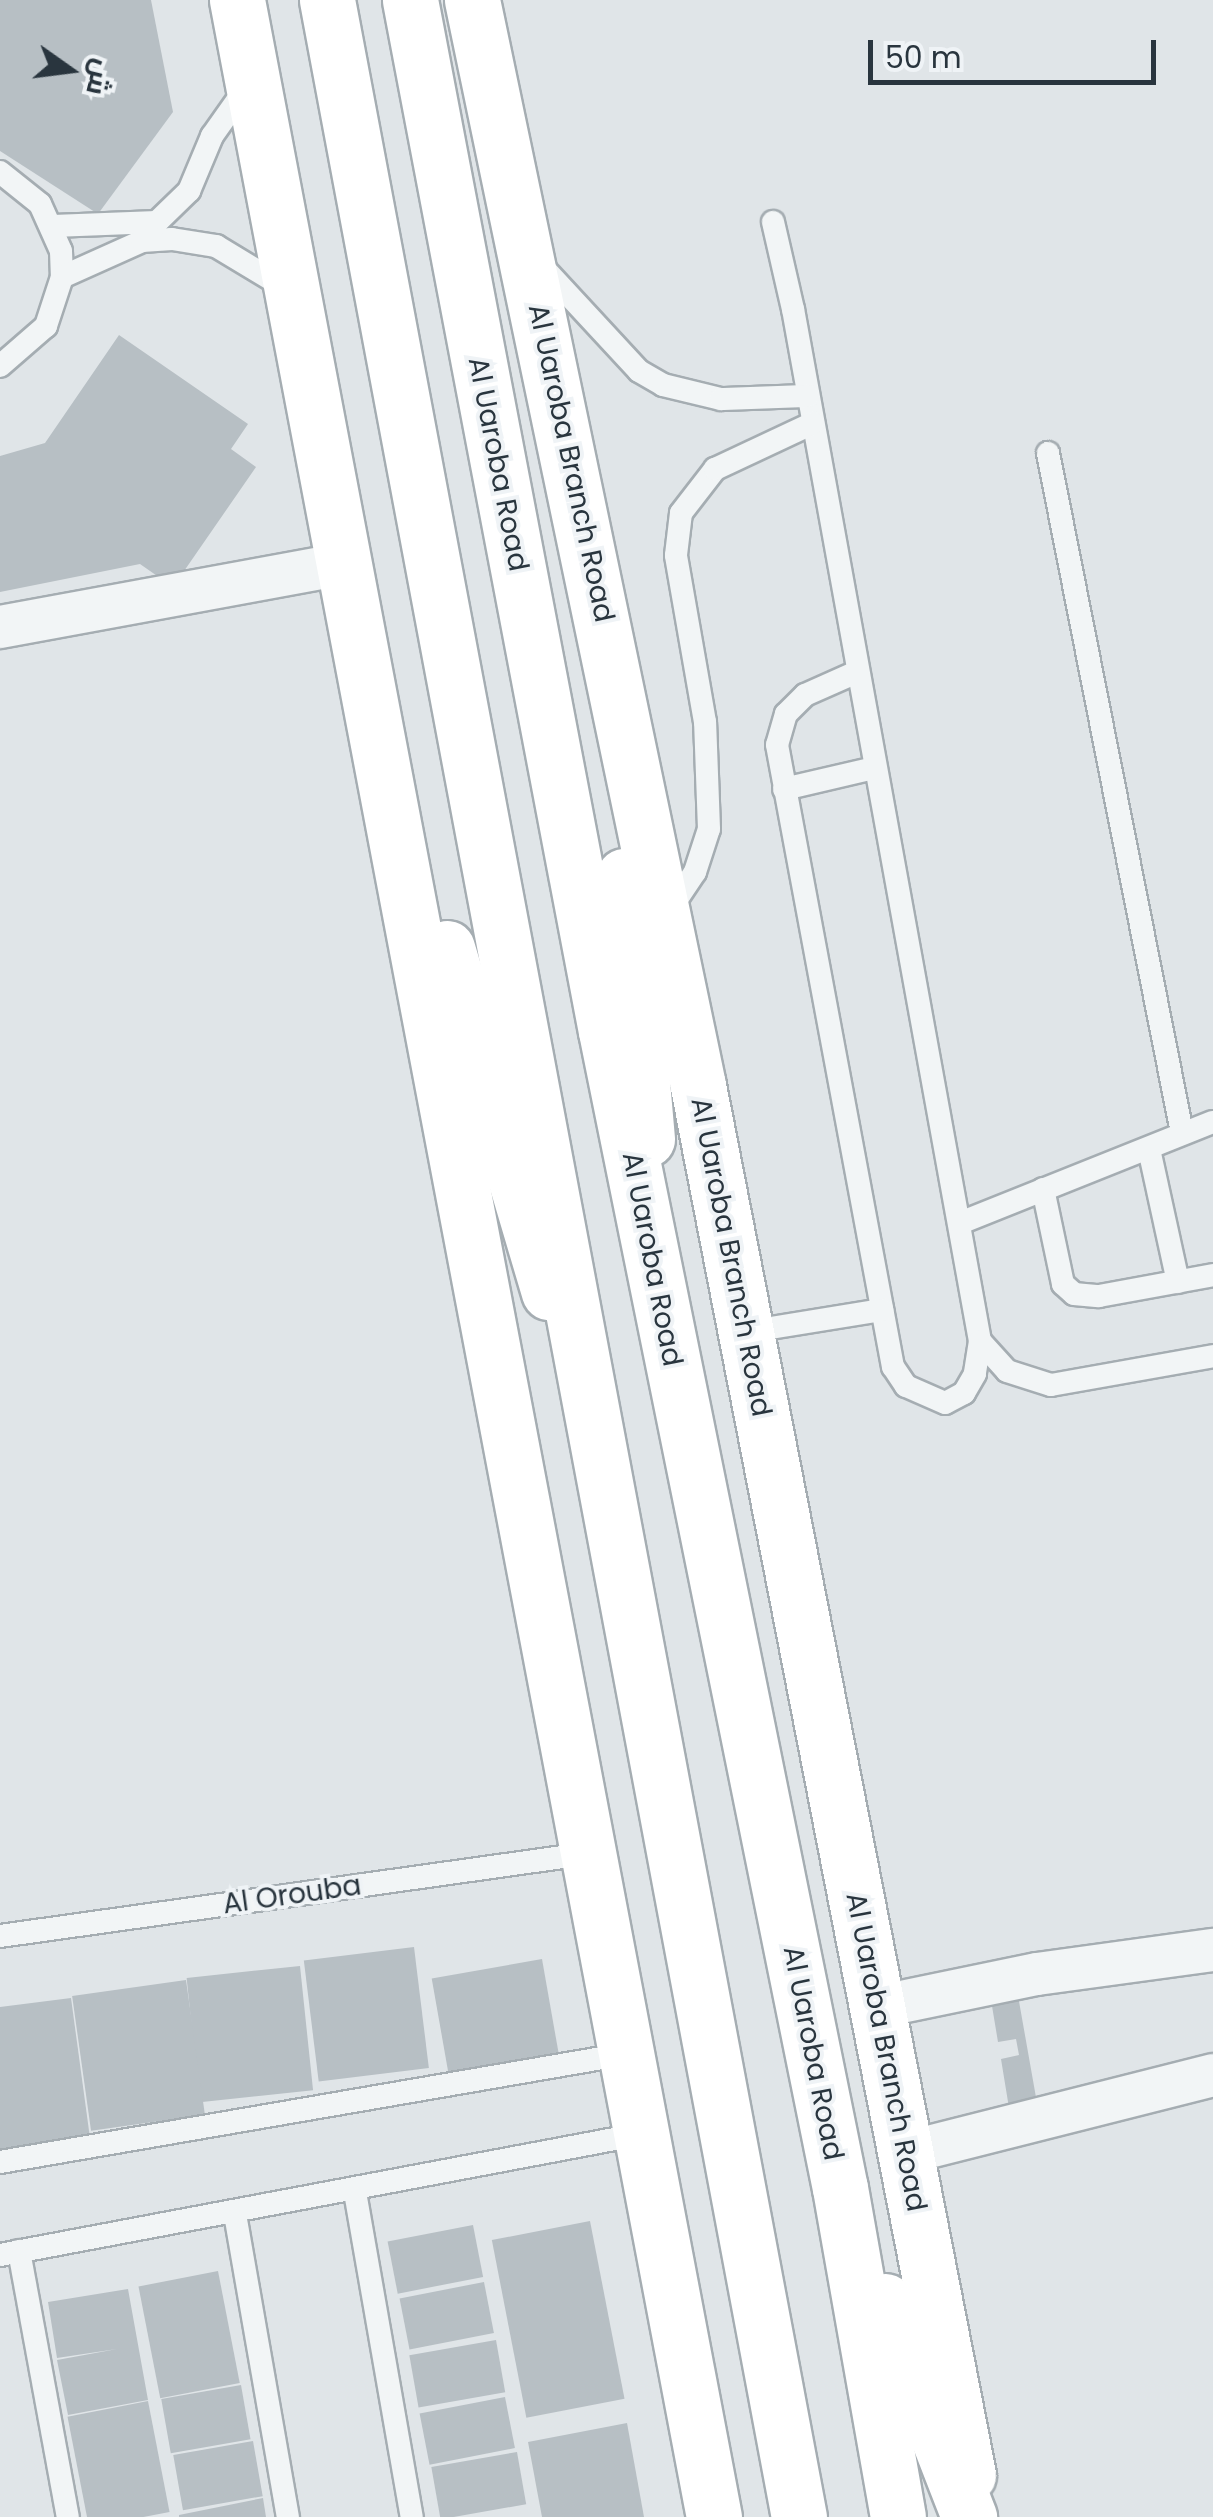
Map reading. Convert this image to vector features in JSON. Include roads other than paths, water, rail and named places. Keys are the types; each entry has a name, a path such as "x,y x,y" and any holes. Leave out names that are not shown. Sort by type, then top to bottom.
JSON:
{"street":[{"path":"237,0 584,1854 714,2517"},
{"path":"326,0 799,2517"},
{"name":"Al Uaroba Road","path":"410,0 606,1031 840,2188 898,2517"},
{"name":"Al Uaroba Branch Road","path":"472,0 664,918 973,2517"},
{"path":"0,627 343,564"},
{"path":"601,607 662,1306"},
{"path":"363,667 607,1488"},
{"path":"877,2008 1038,1974 1213,1950"},
{"path":"905,2152 1213,2076"},
{"name":"Al Uaroba Branch Road","path":"840,2188 973,2517"},
{"path":"740,2200 765,2517"}],"lane":[{"path":"54,226 157,222 189,191 212,136 251,82"},
{"path":"0,172 22,186 54,226 62,277 46,326 0,366"},
{"path":"773,222 814,423 980,1341 975,1374 964,1393 946,1403 924,1398 893,1367 776,744 786,714 805,695 858,672"},
{"path":"62,277 142,241 172,239 216,246 291,291"},
{"path":"525,248 639,370 662,385 721,399 808,396"},
{"path":"664,918 695,872 709,829 705,722 676,555 681,513 715,469 814,423"},
{"path":"1048,453 1182,1133"},
{"path":"784,790 874,768"},
{"path":"960,1223 1213,1122"},
{"path":"1149,1149 1178,1282"},
{"path":"1044,1189 1063,1284 1074,1294 1099,1296 1213,1275"},
{"path":"746,1332 882,1310"},
{"path":"980,1341 1007,1371 1051,1385 1213,1356"},
{"name":"Al Orouba","path":"0,1936 584,1854"},
{"path":"0,2162 625,2054"},
{"path":"68,2517 9,2253 355,2192 641,2134"},
{"path":"355,2192 412,2517"},
{"path":"235,2214 288,2517"}]}
